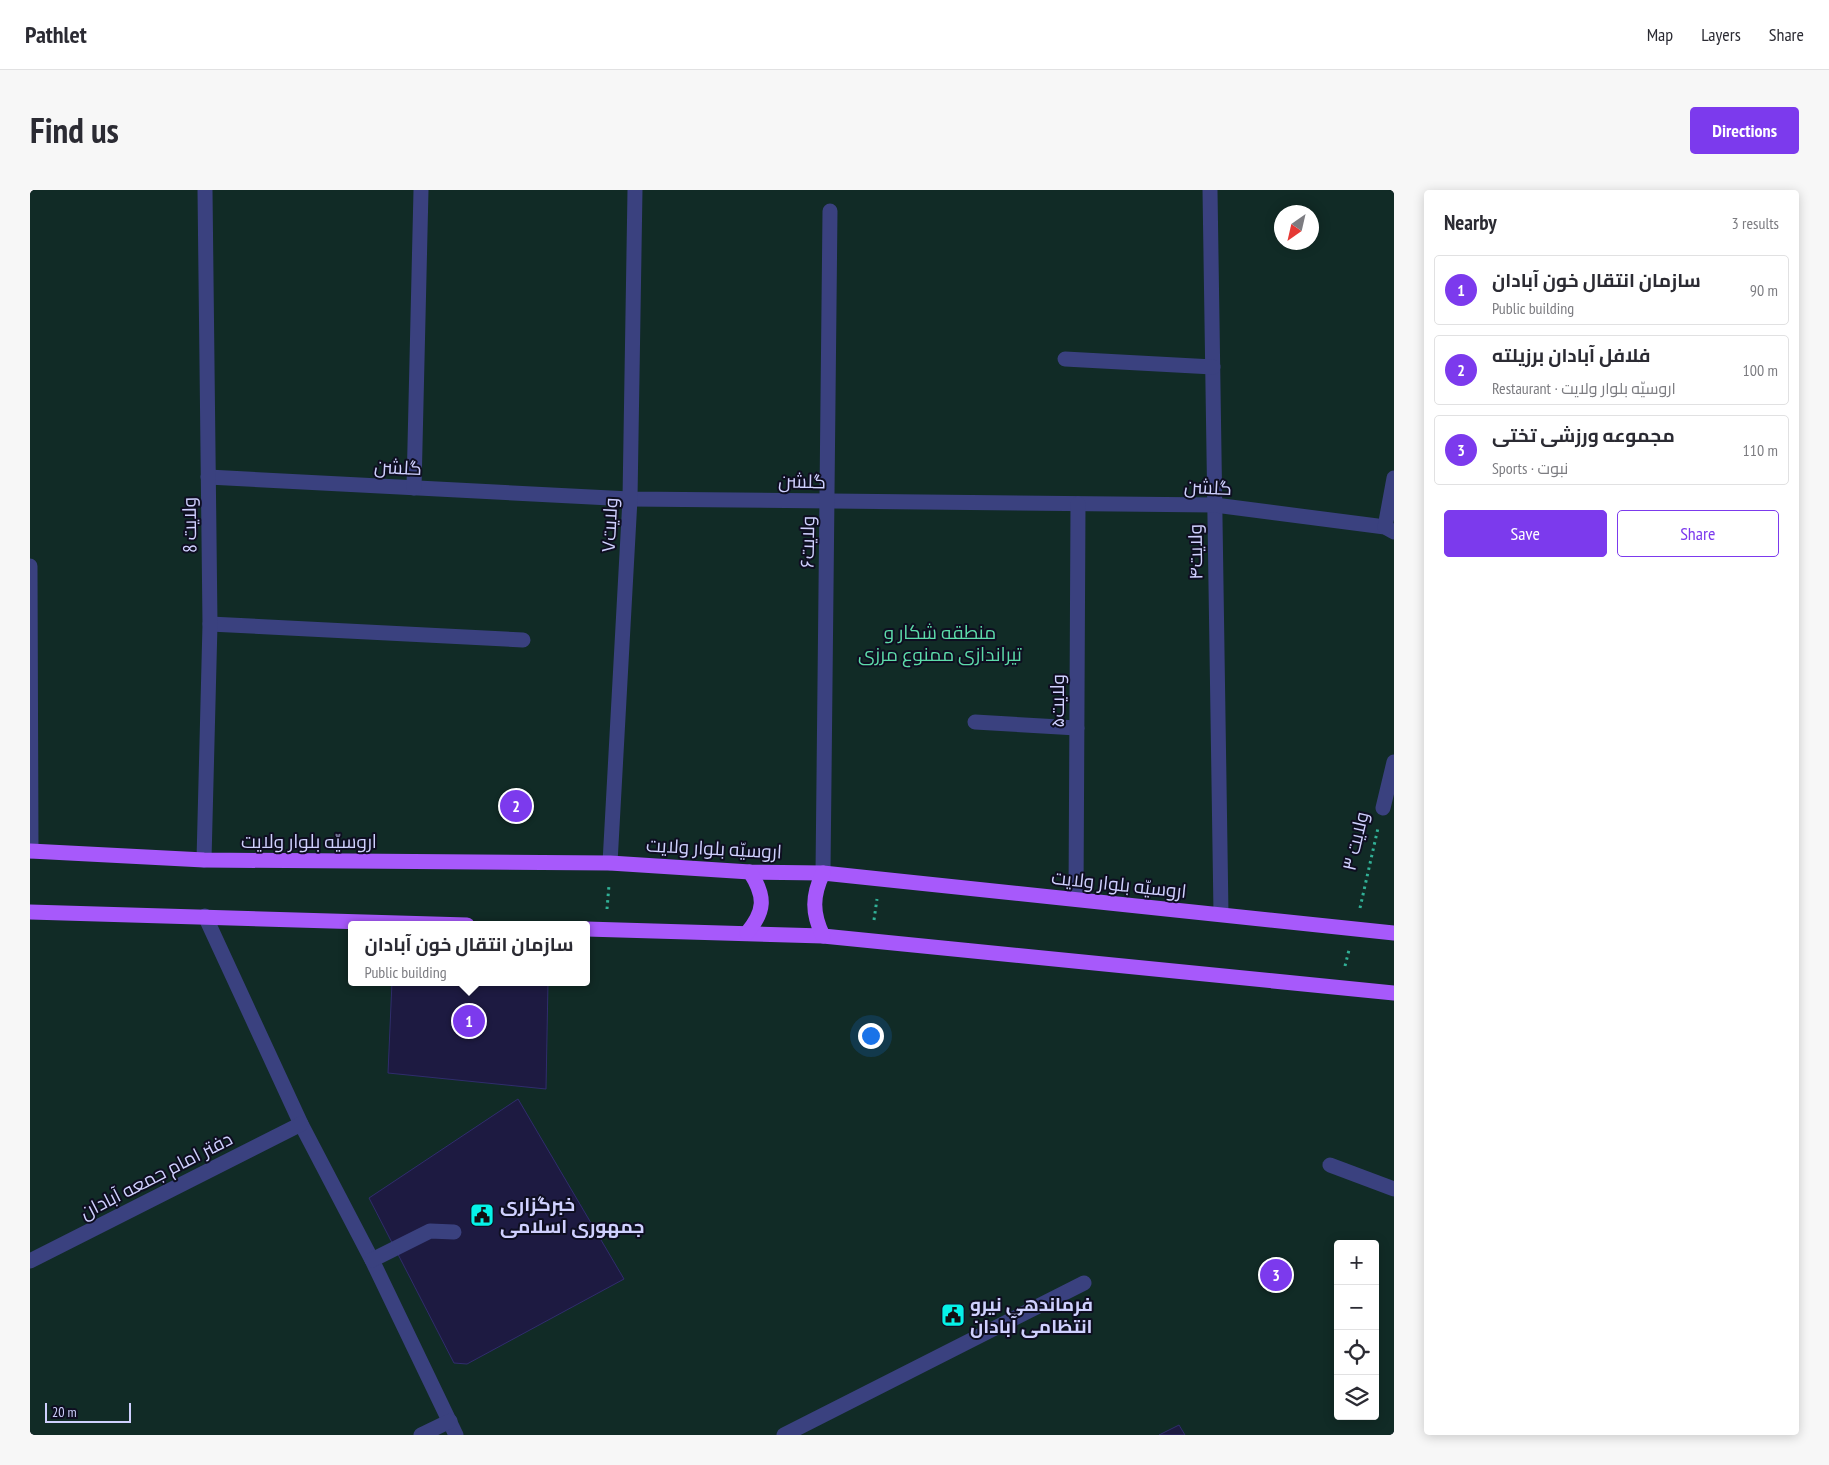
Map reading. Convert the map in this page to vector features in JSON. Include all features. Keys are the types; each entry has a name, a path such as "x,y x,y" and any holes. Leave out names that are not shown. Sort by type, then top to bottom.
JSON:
{"main road":[{"name":"اروسیّه بلوار ولایت","path":"30,851 204,860 610,862 750,872 823,873 1394,933"},
{"path":"747,934 758,920 762,904 759,887 750,872"},
{"path":"823,873 816,888 814,904 816,921 823,936"},
{"path":"30,912 351,921"},
{"path":"590,928 823,936 1394,993"}],"street":[{"name":"ولایت 8","path":"204,860 210,624 205,190"},
{"path":"414,488 421,190"},
{"name":"ولایت۷","path":"610,862 630,499 636,190"},
{"name":"ولایت۴","path":"1210,190 1220,914"},
{"name":"ولایت۶","path":"823,873 830,211"},
{"path":"1065,359 1213,367"},
{"name":"گلشن","path":"208,477 630,499 1215,505 1389,530"},
{"path":"1389,530 1394,478"},
{"name":"ولایت۵","path":"1076,899 1078,504"},
{"path":"30,566 30,851"},
{"path":"210,624 523,640"},
{"path":"975,722 1077,728"},
{"name":"ولایت ۳","path":"1383,808 1394,762"},
{"path":"205,916 301,1124 372,1260 456,1435"},
{"name":"دفتر امام جمعه آبادان","path":"30,1261 301,1124"},
{"path":"1330,1164 1394,1188"},
{"path":"372,1260 430,1231 454,1232"},
{"path":"784,1435 1084,1283"},
{"path":"421,1435 450,1421"}],"path":[{"name":"ولایت ۳","path":"1338,987 1355,929 1383,808"},
{"path":"606,929 610,862"},
{"path":"872,941 880,879"}],"green space":[{"name":"منطقه شکار و تیراندازی ممنوع مرزی","path":"30,190 1394,190 1394,1435 30,1435"}],"building":[{"path":"392,986 548,986 546,1089 388,1073"},
{"name":"خبرگزاری جمهوری اسلامی","path":"518,1099 624,1279 467,1364 454,1363 369,1198"},
{"path":"1179,1425 1185,1435 1159,1435"}],"place":[{"name":"فلافل آبادان برزیلته","path":"516,806"},
{"name":"سازمان انتقال خون آبادان","path":"469,1021"},
{"name":"خبرگزاری جمهوری اسلامی","path":"482,1215"},
{"name":"مجموعه ورزشی تختی","path":"1276,1275"},
{"name":"فرماندهی نیرو انتظامی آبادان","path":"953,1315"}]}
